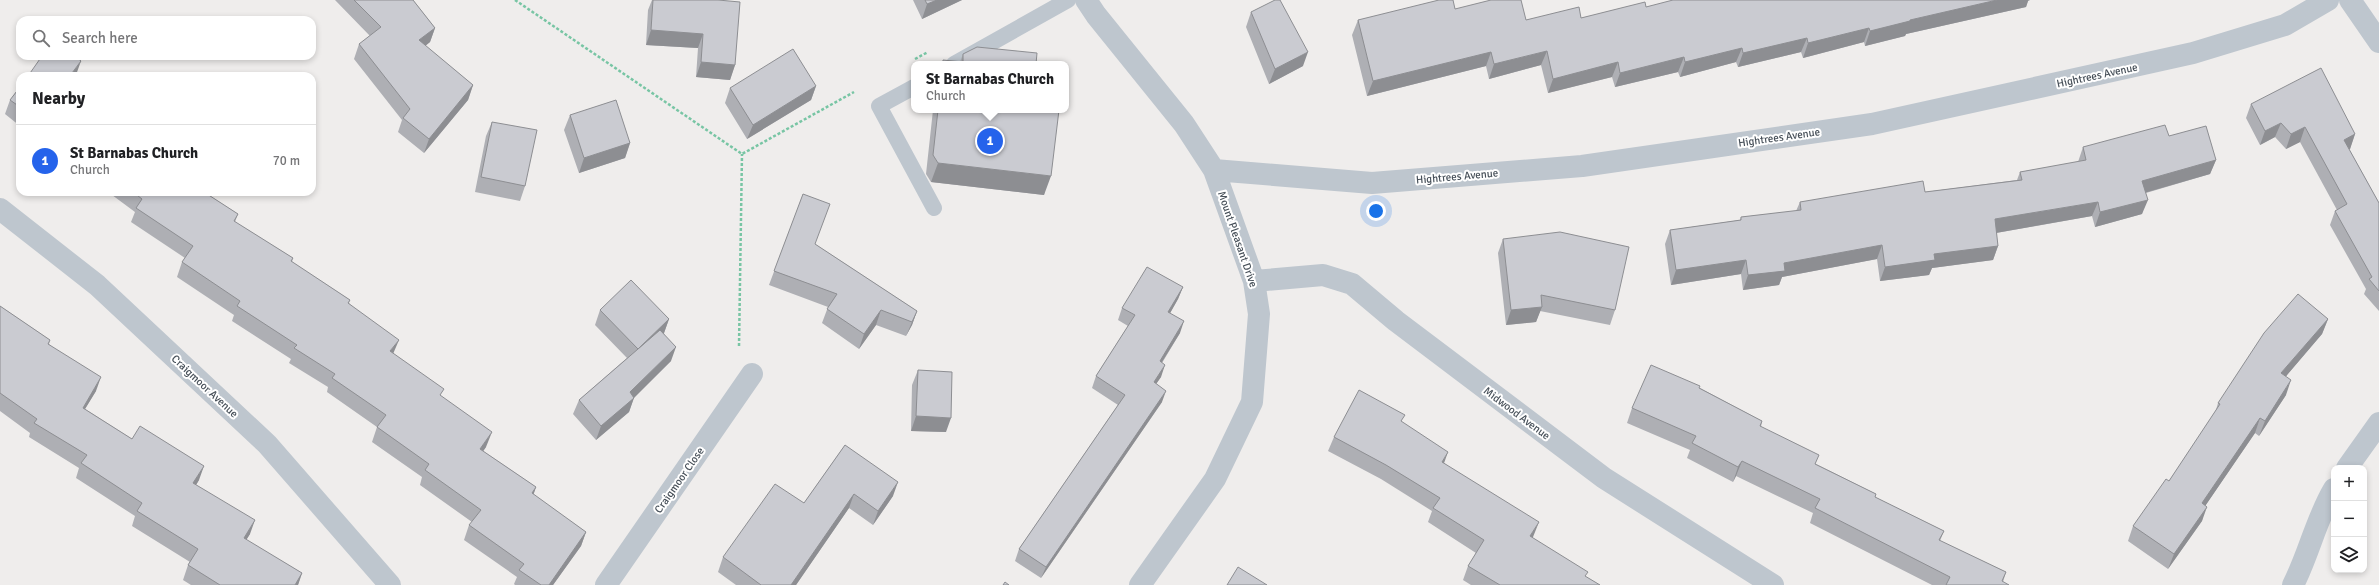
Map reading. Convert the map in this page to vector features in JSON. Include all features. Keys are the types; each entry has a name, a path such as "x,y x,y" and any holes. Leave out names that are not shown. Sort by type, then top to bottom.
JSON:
{"street":[{"name":"Mount Pleasant Drive","path":"1086,0 1096,15 1184,124 1214,170 1254,281 1259,314 1252,402 1215,479 1140,585"},
{"name":"Hightrees Avenue","path":"1214,170 1372,183 1582,166 1872,124 2193,54 2285,25 2328,0"},
{"path":"2350,0 2379,42"},
{"name":"Craigmoor Avenue","path":"0,209 97,285 267,444 390,585"},
{"name":"Midwood Avenue","path":"1254,281 1323,275 1352,284 1396,321 1604,478 1773,585"},
{"name":"Craigmoor Close","path":"606,585 752,374"},
{"path":"2349,465 2379,423"},
{"path":"2293,585 2300,572 2322,509 2331,494"}],"lane":[{"path":"959,61 1068,0"},
{"path":"911,89 879,106 934,208"}],"path":[{"path":"515,0 742,154"},
{"path":"912,61 930,50"},
{"path":"742,154 861,89"},
{"path":"738,394 742,154"}],"building":[{"path":"354,0 413,0 435,28 419,40 473,85 429,139 403,118 410,109 359,44 381,27"},
{"path":"653,0 718,0 740,2 735,65 701,62 703,34 651,30"},
{"path":"925,0 937,0 927,4"},
{"path":"1275,0 1280,0 1308,52 1275,69 1251,12"},
{"path":"1439,0 1453,0 1455,9 1491,0 1521,0 1526,20 1579,7 1581,18 1645,2 1646,7 1673,0 1997,0 1910,20 1870,31 1869,28 1808,43 1807,38 1743,53 1742,48 1685,62 1684,57 1620,73 1618,62 1553,79 1547,51 1494,64 1491,52 1373,81 1358,20"},
{"path":"977,47 1037,53 1036,61 963,61 963,54"},
{"path":"793,49 816,86 753,125 730,88"},
{"path":"39,60 81,61 73,72 31,72"},
{"path":"2321,68 2355,134 2344,140 2379,203 2379,291 2369,279 2372,277 2335,211 2347,204 2305,127 2291,134 2281,123 2265,131 2251,104"},
{"path":"16,92 16,104 10,100"},
{"path":"616,100 630,143 584,158 570,115"},
{"path":"938,113 1059,113 1051,176 938,163 933,155"},
{"path":"492,122 537,130 525,186 481,177"},
{"path":"2165,125 2169,136 2206,126 2216,160 2142,181 2148,200 2100,212 2098,202 1995,219 1998,246 1934,254 1935,260 1885,267 1882,245 1784,263 1785,271 1748,275 1746,260 1676,270 1670,230 1741,220 1741,217 1801,210 1800,202 1923,181 1925,192 2022,180 2020,172 2086,160 2083,147"},
{"path":"803,194 830,204 815,244 917,311 912,322 881,310 864,334 827,309 837,294 774,271"},
{"path":"138,196 210,196 238,214 234,221 293,258 291,261 350,300 348,303 399,340 390,351 444,389 440,395 492,432 480,449 536,487 532,493 586,532 549,585 541,585 519,570 524,564 469,525 481,510 425,470 429,464 377,427 386,415 332,378 335,374 294,348 297,345 237,306 240,301 182,262 193,246 136,208 142,199"},
{"path":"1560,232 1629,247 1615,310 1541,295 1542,307 1511,310 1503,239"},
{"path":"1147,267 1183,287 1168,312 1184,321 1160,361 1165,365 1154,382 1166,391 1046,567 1019,549 1125,395 1096,376 1135,315 1122,308"},
{"path":"631,280 669,319 638,349 600,310"},
{"path":"2298,294 2328,319 2281,373 2291,380 2265,421 2260,418 2202,503 2207,507 2174,554 2133,526 2166,479 2169,481 2220,404 2218,403 2264,333"},
{"path":"0,306 50,340 48,344 101,377 83,408 132,439 140,426 204,466 193,483 255,520 244,538 302,573 295,585 220,585 188,565 198,549 137,511 142,503 81,463 87,455 34,423 37,419 0,393"},
{"path":"660,330 676,347 630,392 634,398 601,426 579,400"},
{"path":"1651,365 1700,386 1699,388 1762,421 1760,426 1819,455 1815,464 1876,494 1875,497 1944,531 1939,540 2006,572 2002,581 2009,585 1946,585 1950,577 1815,508 1820,499 1742,461 1738,467 1692,443 1696,436 1632,408"},
{"path":"918,370 952,372 951,418 916,416"},
{"path":"1359,390 1405,415 1401,421 1448,452 1442,462 1539,522 1530,536 1588,572 1585,576 1600,585 1500,585 1468,566 1484,540 1433,508 1440,498 1386,465 1334,437"},
{"path":"845,445 898,482 878,511 854,494 791,585 761,585 723,557 775,484 804,503"},
{"path":"1238,567 1267,585 1227,585"}],"place":[{"name":"St Barnabas Church","path":"990,141"}]}
